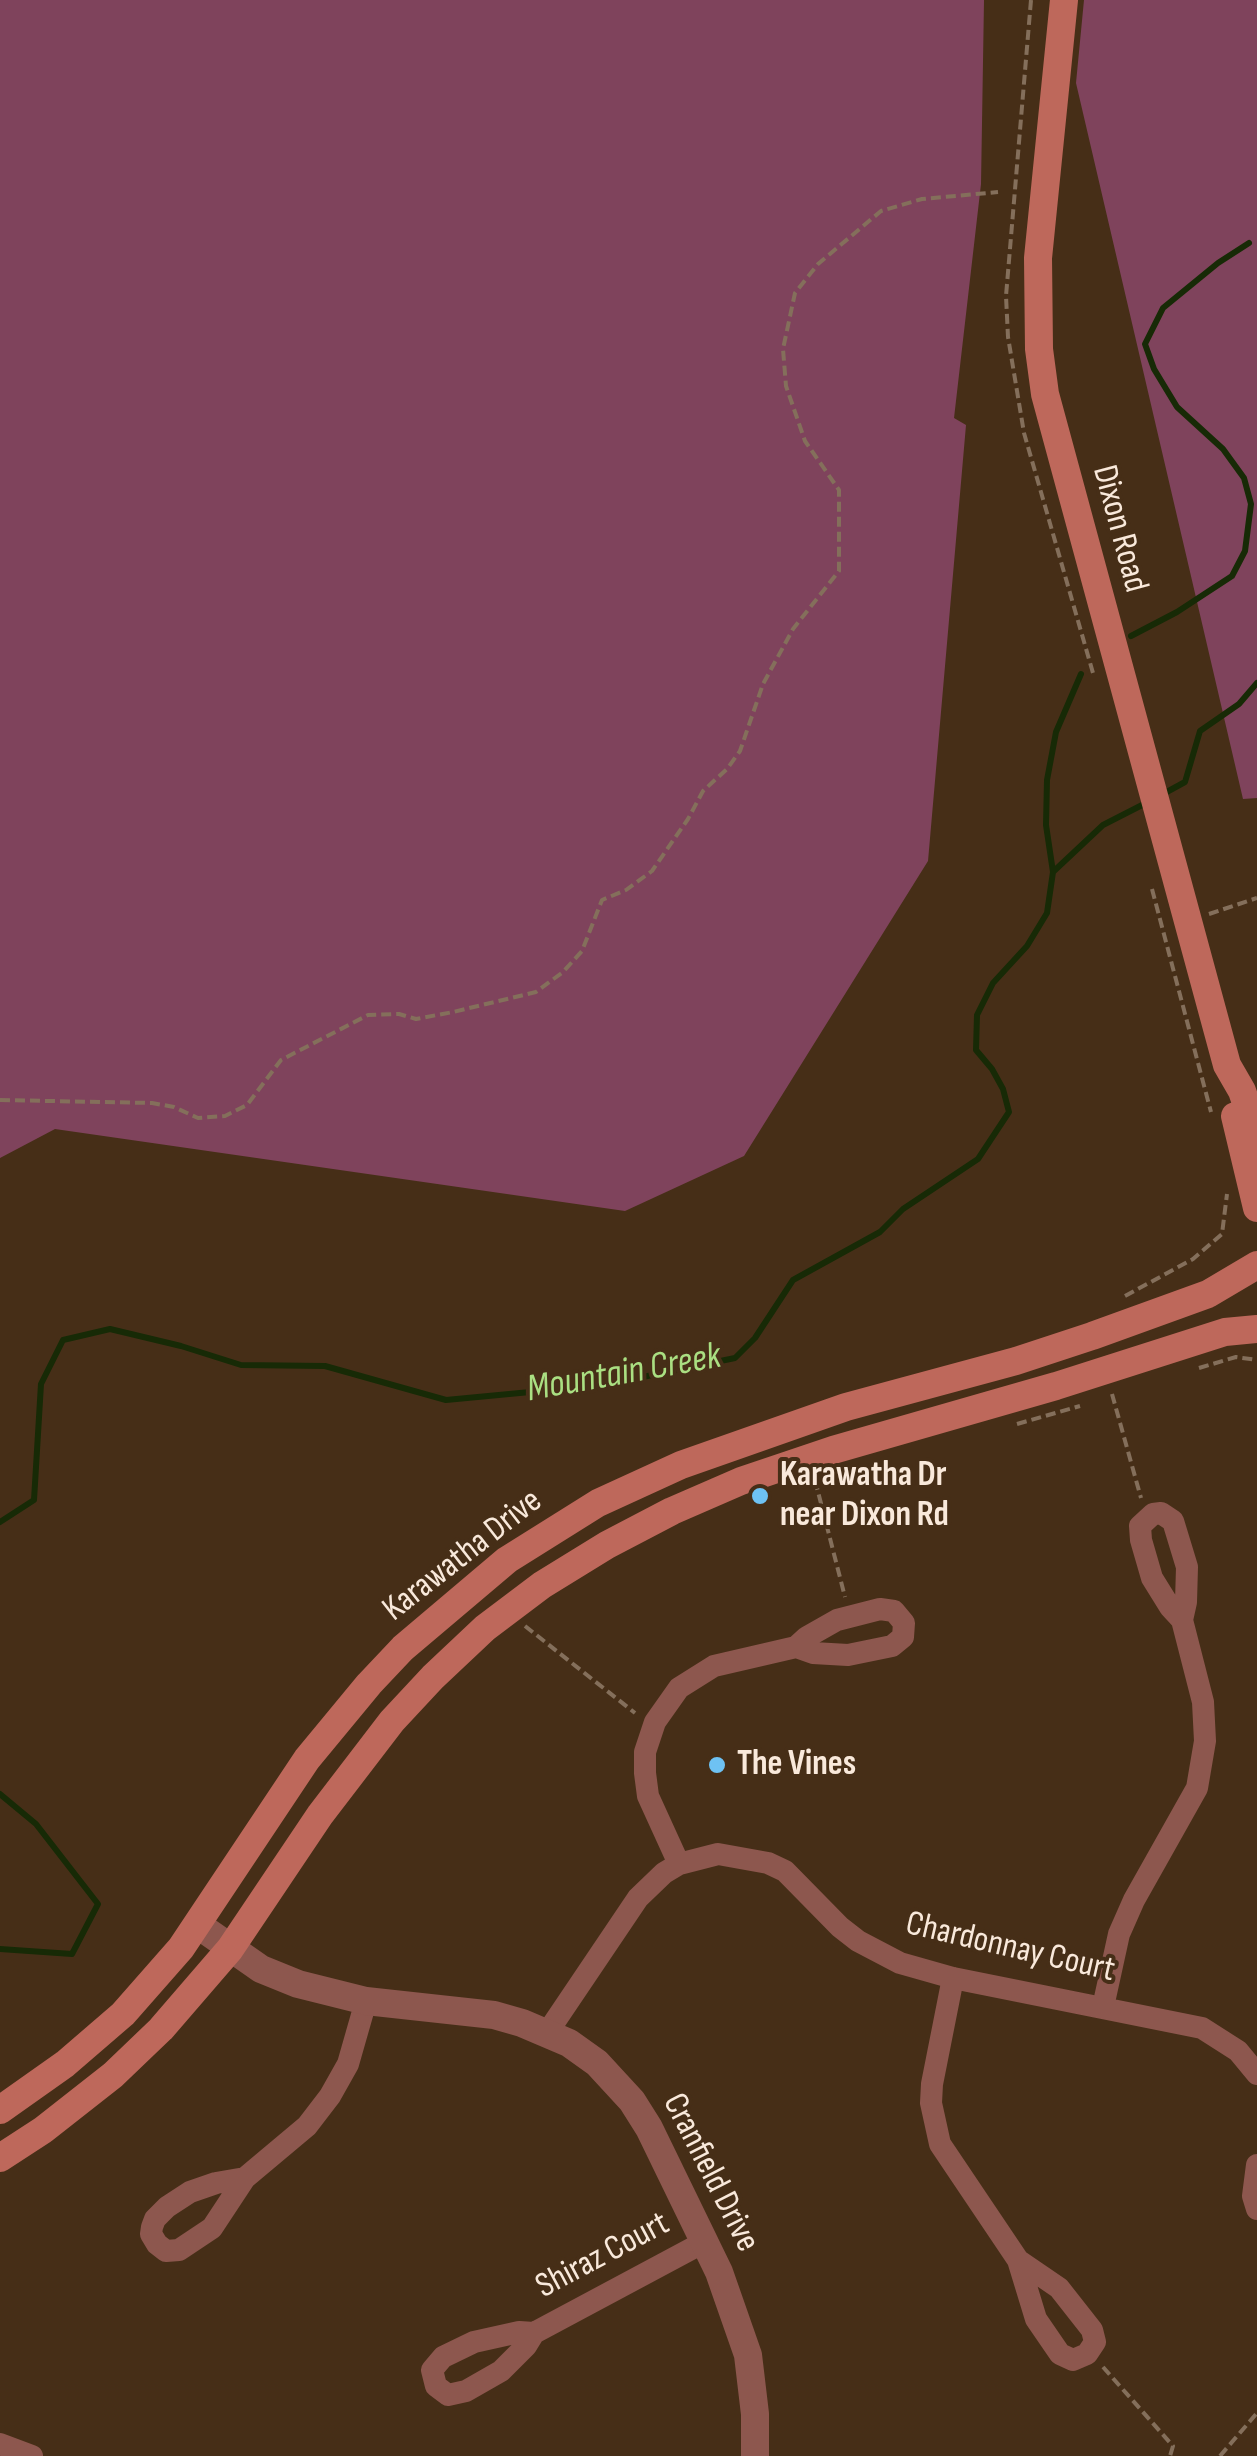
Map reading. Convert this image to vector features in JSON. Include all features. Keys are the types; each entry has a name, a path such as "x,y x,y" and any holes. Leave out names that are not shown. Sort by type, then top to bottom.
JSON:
{"main road":[{"name":"Dixon Road","path":"1064,0 1038,258 1039,350 1045,394 1227,1065 1228,1089 1257,1208"},
{"name":"Dixon Road","path":"1227,1065 1242,1090 1257,1135"},
{"path":"1257,1266 1257,1285"},
{"name":"Karawatha Drive","path":"0,2110 65,2064 123,2014 198,1925 308,1759 369,1684 507,1560 638,1482 681,1465 846,1407 1092,1336 1208,1294 1257,1266"},
{"name":"Karawatha Drive","path":"0,2158 43,2130 161,2030 230,1949 320,1814 383,1732 433,1676 542,1585 607,1545 741,1481 1226,1332 1257,1329"}],"street":[{"path":"1104,2007 1114,1949 1126,1918 1188,1808 1203,1762 1203,1702 1182,1620 1160,1594 1146,1560 1140,1526 1153,1514 1168,1516 1177,1528 1187,1567 1182,1620"},
{"path":"679,1864 648,1796 645,1752 654,1722 679,1688 696,1675 744,1658 796,1647"},
{"name":"Chardonnay Court","path":"547,2033 638,1898 679,1864 718,1854 768,1863 786,1871 858,1941 900,1963 953,1978 1202,2028 1238,2051 1257,2074"},
{"name":"Cranfield Drive","path":"198,1925 280,1978 322,1993 494,2015 547,2033 596,2063 632,2101 706,2240 748,2354 755,2456"},
{"path":"953,1978 932,2084 935,2124 948,2160 1018,2260 1036,2320 1060,2354 1073,2360 1088,2354 1094,2342 1092,2330 1058,2288 1018,2260"},
{"path":"245,2178 308,2126 330,2096 348,2064 366,2001"},
{"path":"1257,2166 1253,2196 1257,2209"},
{"name":"Shiraz Court","path":"534,2333 706,2240"},
{"path":"0,2444 32,2456"}],"path":[{"path":"0,1100 152,1103 174,1107 198,1118 225,1116 246,1105 281,1060 368,1014 399,1014 416,1019 452,1012 536,992 563,972 582,951 602,900 626,890 652,871 703,791 740,751 763,684 793,629 840,571 839,490 805,441 786,386 783,349 795,293 818,264 881,211 922,199 998,192"},
{"path":"1148,873 1213,1118"},
{"path":"1207,914 1257,898"},
{"path":"1119,1299 1192,1258 1222,1234 1228,1188"},
{"path":"1236,1357 1257,1360"},
{"path":"1112,1394 1139,1495 1153,1514"},
{"path":"800,1485 815,1480 844,1594"},
{"path":"538,1616 525,1627 629,1710 654,1722"},
{"path":"1088,2354 1173,2446 1170,2456"},
{"path":"1220,2456 1257,2413"}],"shaded area":[{"path":"0,0 984,0 981,184 954,418 966,425 928,861 744,1156 625,1211 55,1129 0,1158"},
{"path":"1084,0 1257,0 1257,798 1243,799 1076,83"}],"waterway":[{"name":"Mountain Creek","path":"1131,636 1232,576 1245,551 1251,504 1244,478 1223,449 1177,407 1154,369 1145,344 1163,308 1249,243"},
{"name":"Mountain Creek","path":"0,1522 34,1500 41,1384 63,1340 110,1329 241,1365 325,1366 446,1400 604,1385 735,1358 755,1338 793,1280 880,1232 903,1209 978,1159 1009,1112 1003,1089 976,1050 977,1015 993,983 1027,946 1047,913 1053,872 1046,825 1047,780 1056,732 1081,674"},
{"path":"1163,794 1185,782 1200,731 1239,704 1257,683"},
{"path":"1054,871 1103,825 1148,802"},
{"name":"Mountain Creek","path":"0,1794 36,1824 98,1904 72,1954 0,1949"}],"place":[{"name":"Karawatha Dr near Dixon Rd","path":"760,1496"},
{"name":"The Vines","path":"717,1765"}]}
